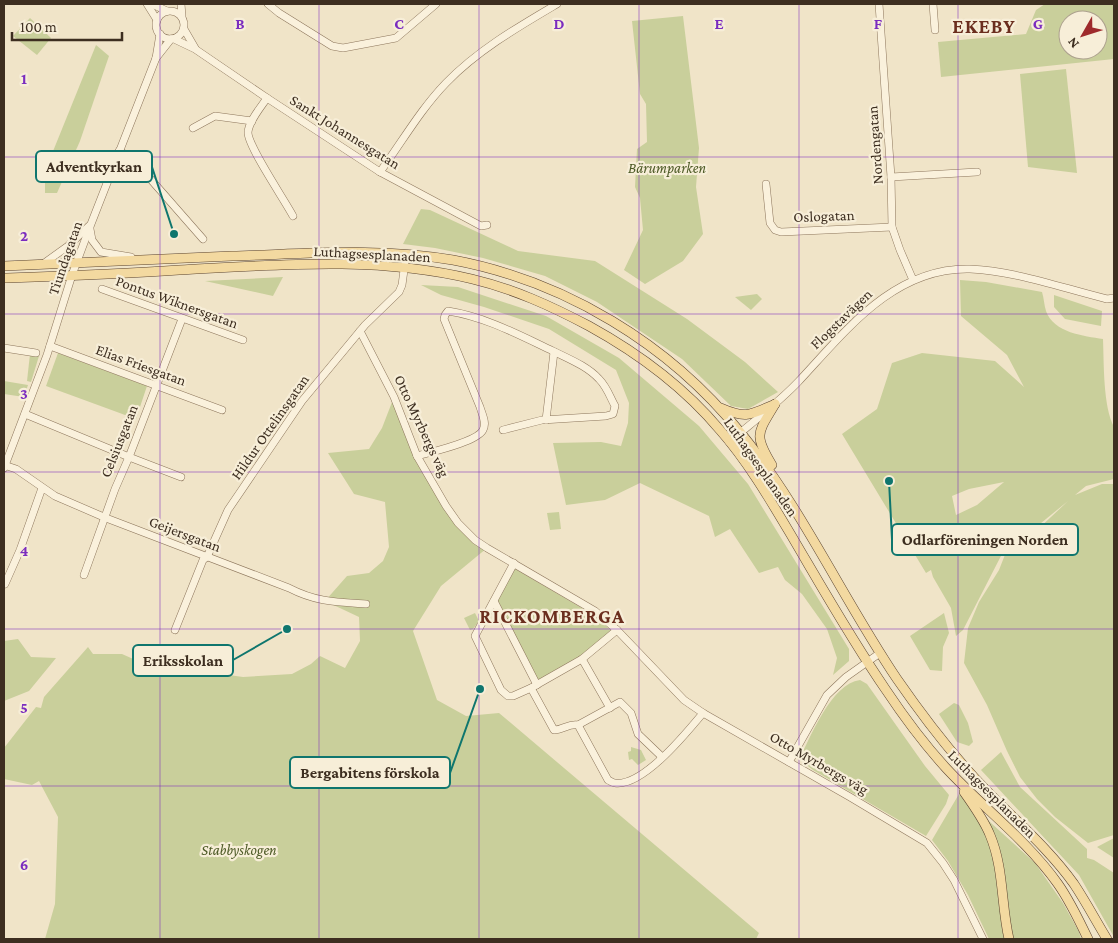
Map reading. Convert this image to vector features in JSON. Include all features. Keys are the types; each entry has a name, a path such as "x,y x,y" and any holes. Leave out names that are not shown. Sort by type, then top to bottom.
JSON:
{"main road":[{"name":"Luthagsesplanaden","path":"4,266 334,252 406,255 452,260 538,283 611,320 655,350 694,381 740,432 767,467 880,653 910,698 943,741 986,790 1050,854 1073,884 1107,939"},
{"name":"Luthagsesplanaden","path":"4,278 285,264 404,268 440,272 494,285 531,298 602,333 647,362 678,387 706,414 729,442 770,500 867,662 894,701 946,768 1042,864 1069,902 1088,939"},
{"path":"718,407 741,415 747,415 775,404"},
{"path":"775,404 760,429 758,438 795,504 804,527"},
{"path":"946,768 980,815 990,835 998,865 1009,939"},
{"name":"Luthagsesplanaden","path":"1089,910 1099,939"}],"street":[{"path":"147,4 157,20"},
{"path":"152,4 182,16"},
{"path":"177,4 160,15 157,20 156,27 164,38 172,39 182,33 185,24 181,4"},
{"path":"268,4 332,46 343,48 396,38 436,4"},
{"path":"380,172 422,112 446,83 502,38 557,4"},
{"name":"Nordengatan","path":"879,4 891,178 892,227 913,280"},
{"path":"933,4 935,30"},
{"name":"Sankt Johannesgatan","path":"184,29 195,49"},
{"name":"Tiundagatan","path":"4,466 50,346 72,275 91,224 156,58 160,34"},
{"name":"Sankt Johannesgatan","path":"172,39 195,49 380,172 481,226 487,225"},
{"name":"Tiundagatan","path":"156,58 172,39"},
{"path":"267,98 252,121 248,131 251,145 293,216"},
{"path":"193,128 215,116 252,121"},
{"path":"119,151 132,158 203,239"},
{"path":"891,178 977,172"},
{"name":"Oslogatan","path":"766,184 770,223 775,230 781,232 892,227"},
{"path":"91,224 92,240 101,252 150,260"},
{"path":"43,264 68,246 91,224"},
{"name":"Hildur Ottelinsgatan","path":"175,630 203,560 207,557 228,510 302,401 360,331 399,292 402,285 406,255"},
{"name":"Flogstavägen","path":"729,442 775,404 868,308 913,280 940,271 969,269 1001,272 1107,299 1114,298"},
{"name":"Pontus Wiknersgatan","path":"102,289 242,340"},
{"path":"417,456 478,436 483,430 485,422 444,319 448,312 474,317 521,335 578,364 600,380 615,406 613,414 606,416 546,420 503,430"},
{"name":"Celsiusgatan","path":"84,575 115,489 182,319"},
{"name":"Otto Myrbergs väg","path":"360,331 394,397 417,456 446,506 458,523 474,540 595,611 617,630 684,700 703,713 927,843 954,880 983,939"},
{"name":"Elias Friesgatan","path":"50,346 222,410"},
{"path":"4,348 36,353"},
{"path":"546,420 554,352"},
{"path":"25,414 181,477"},
{"name":"Geijersgatan","path":"4,466 16,469 55,496 106,518 271,580 306,596 325,601 366,604"},
{"path":"5,584 20,550 42,488"},
{"path":"514,563 476,636 501,690 508,696 513,696 534,686 582,659 617,630"},
{"path":"494,601 554,730 572,724 578,725 620,702 632,713 638,734 661,758"},
{"path":"789,762 826,695 846,677 880,653"},
{"path":"582,659 610,708"},
{"path":"578,725 608,780 615,783 626,781 651,769 681,739 703,713"}],"green space":[{"path":"1045,4 1114,4 1114,59 1108,60 1108,10 1058,10 1058,60 1104,60 941,77 938,42 1026,34 1036,10"},
{"name":"Bärumparken","path":"683,16 699,148 696,187 703,234 683,261 645,284 624,270 643,230 640,198 635,187 637,149 647,142 646,104 640,94 632,21"},
{"path":"30,18 51,38 37,55 13,36"},
{"path":"96,45 109,56 80,141 57,193 45,193 45,171"},
{"path":"1066,69 1077,173 1028,167 1020,74"},
{"path":"421,209 430,210 518,251 595,261 687,319 745,362 778,392 748,409 731,406 682,359 597,302 545,276 483,258 435,248 403,244"},
{"path":"283,277 273,296 205,281"},
{"path":"960,280 986,282 1042,292 1046,311 1056,324 1070,332 1103,339 1106,397 1110,418 1114,427 1114,479 1086,486 1075,495 1102,484 1114,484 1114,835 1088,843 1055,817 1037,799 1020,777 987,705 964,663 968,628 979,602 999,570 1010,542 1035,532 1068,501 1035,528 1012,539 1003,552 963,630 956,636 951,608 931,570 926,573 842,434 877,409 892,363 922,353 995,361 1024,387 1007,355 961,316","holes":["1004,482 977,505 956,515 952,496 969,489"]},
{"path":"421,285 458,287 546,316 619,358 699,426 748,484 849,649 849,661 833,675 837,658 827,629 802,594 785,580 778,567 759,573 730,529 715,537 709,516 640,483 605,500 566,505 553,443 601,442 621,446 628,423 629,403 616,370 549,329 441,295"},
{"path":"757,294 762,299 751,310 735,297"},
{"path":"1054,295 1102,311 1101,326 1065,319 1054,307"},
{"path":"58,353 147,386 136,419 46,386"},
{"path":"30,354 39,356 31,382 27,381"},
{"path":"4,381 28,385 24,397 4,394"},
{"name":"Stabbyskogen","path":"394,397 417,456 446,506 487,548 441,586 413,631 437,700 466,716 499,713 759,933 756,939 45,939 55,904 58,817 39,781 32,785 4,779 4,748 36,707 41,708 44,697 88,647 93,654 122,654 158,670 175,660 200,671 243,677 292,674 311,664 320,656 345,668 360,641 359,617 325,601 347,576 369,573 383,561 389,547 385,502 354,494 328,453 369,449 382,428"},
{"path":"559,512 561,529 550,530 547,513"},
{"path":"512,567 592,614 614,633 582,659 537,685 494,601"},
{"path":"475,613 479,621 470,630 464,618"},
{"path":"944,613 949,633 943,647 942,671 930,670 910,636"},
{"path":"18,639 31,657 56,658 29,691 4,701 4,641"},
{"path":"860,680 867,684 925,766 949,795 946,804 926,836 813,770 799,759 831,700 850,684"},
{"path":"954,703 959,705 968,723 973,742 969,746 957,742 939,714"},
{"path":"631,747 641,750 646,760 638,765 632,759 629,760 628,752 631,751"},
{"path":"1001,752 1020,787 1087,849 1087,858 1094,860 1114,873 1114,937 1079,875 981,770"},
{"path":"959,794 1035,863 1063,903 1081,939 989,939 968,895 948,861 932,840"},
{"path":"1114,838 1114,858 1097,847"}],"place":[{"name":"Adventkyrkan","path":"174,234"},
{"name":"Odlarföreningen Norden","path":"889,481"},
{"name":"Eriksskolan","path":"287,629"},
{"name":"Bergabitens förskola","path":"480,689"}],"district":[{"name":"EKEBY","path":"984,26"},
{"name":"RICKOMBERGA","path":"552,616"}]}
